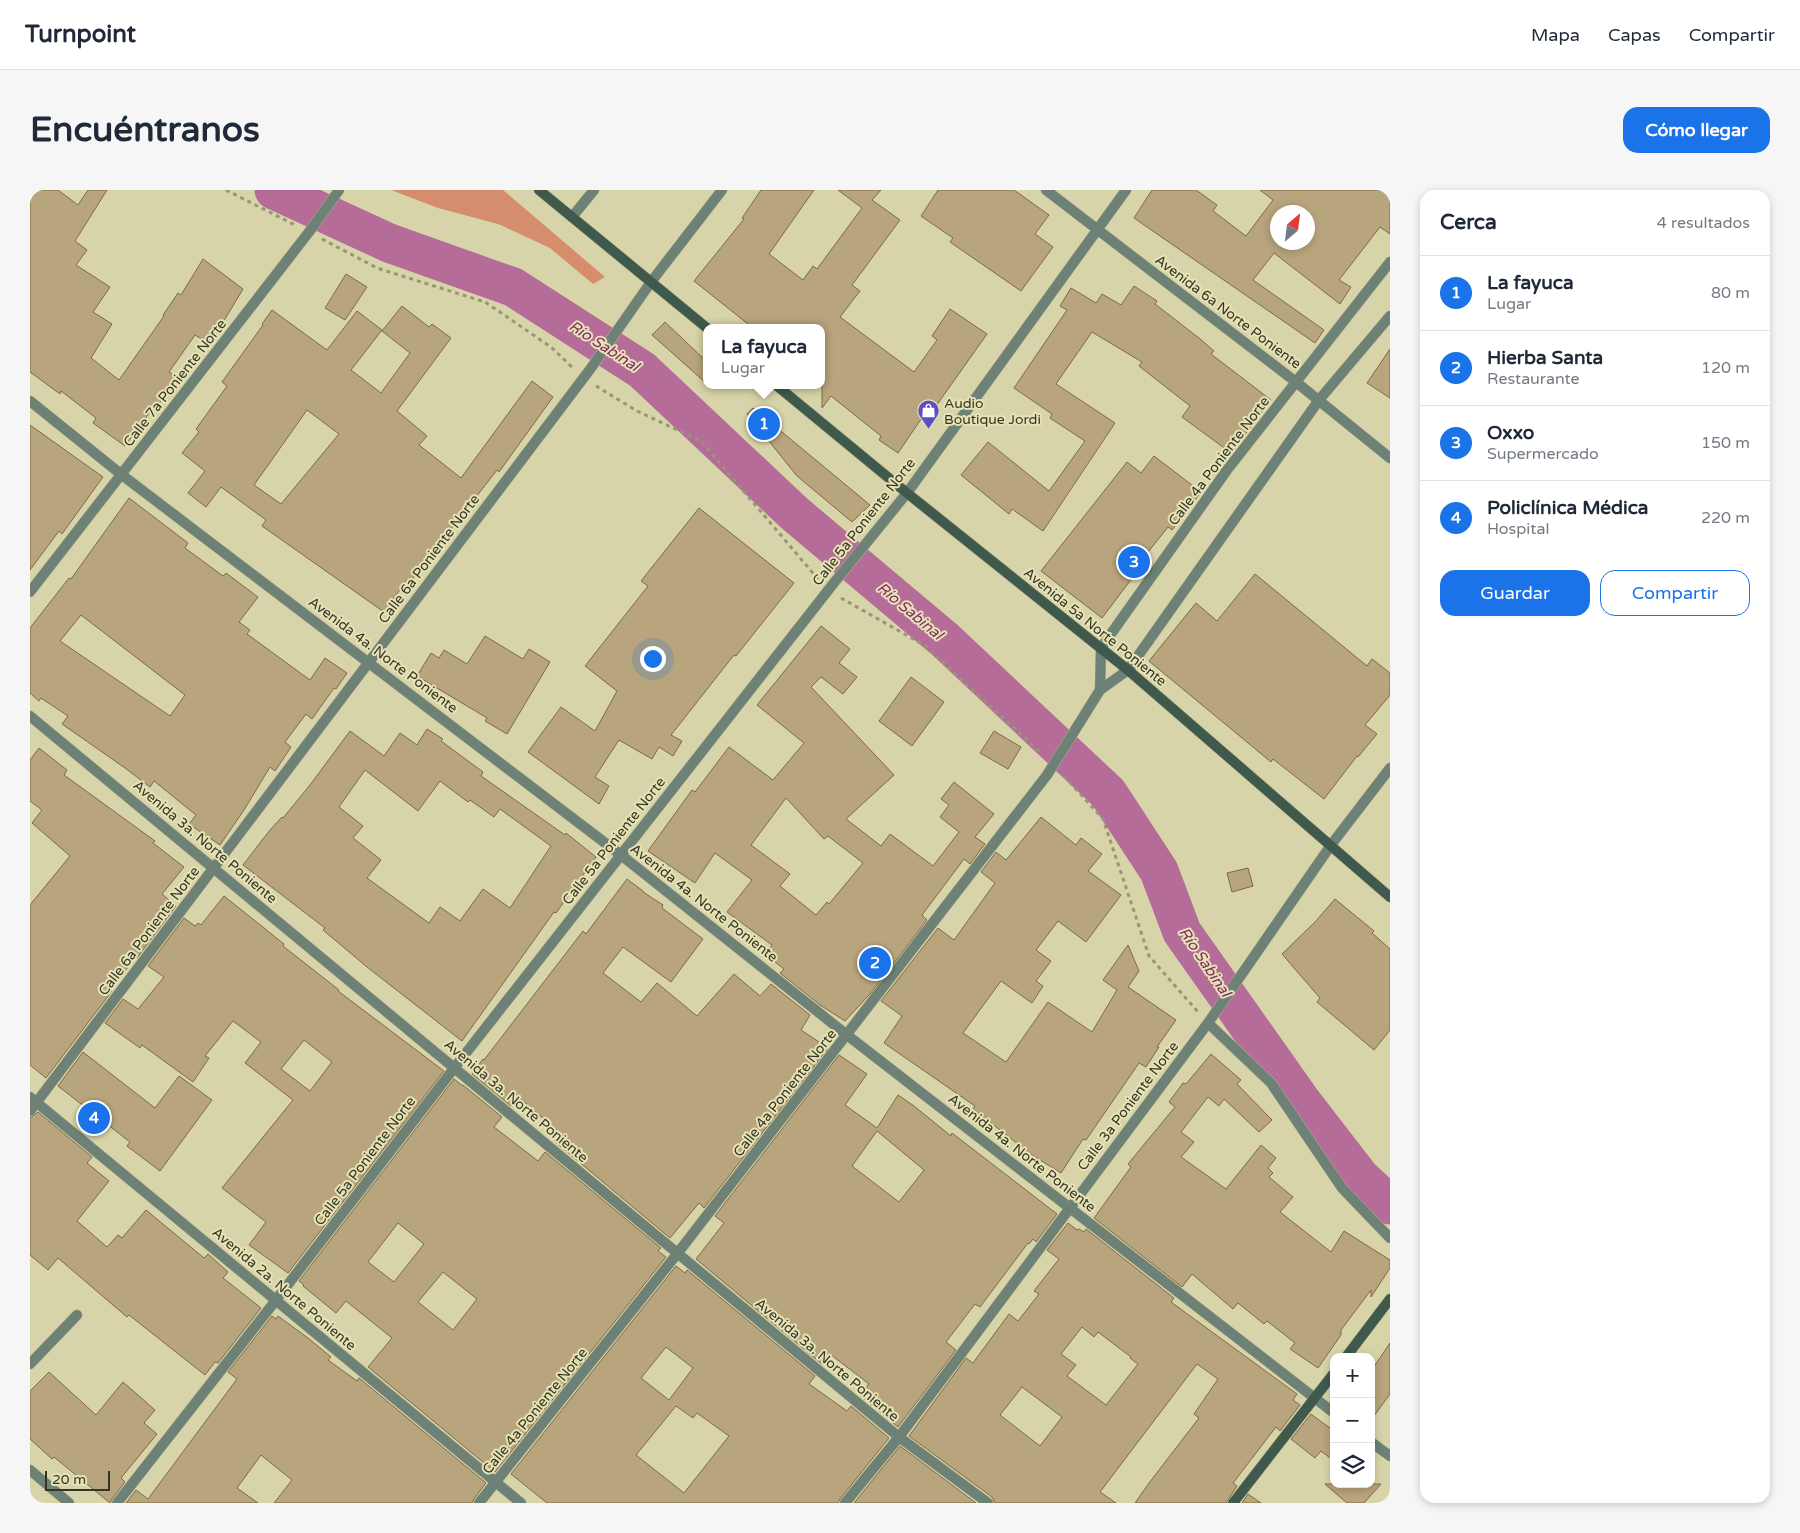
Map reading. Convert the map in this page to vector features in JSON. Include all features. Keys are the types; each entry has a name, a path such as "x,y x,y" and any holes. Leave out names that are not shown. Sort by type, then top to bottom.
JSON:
{"main road":[{"path":"539,190 703,325"},
{"name":"Avenida 5a Norte Poniente","path":"781,389 906,493 1128,670 1390,897"},
{"path":"1349,1353 1390,1299"},
{"path":"1234,1503 1330,1378"}],"street":[{"name":"Calle 7a Poniente Norte","path":"30,592 122,475 339,190"},
{"path":"572,217 594,190"},
{"name":"Avenida 6a Norte Poniente","path":"1046,190 1296,382 1390,458"},
{"name":"Calle 5a Poniente Norte","path":"117,1503 276,1300 454,1067 830,587 885,521 1126,190"},
{"name":"Calle 6a Poniente Norte","path":"30,1111 33,1099 214,868 591,368 651,282 720,191"},
{"name":"Calle 4a Poniente Norte","path":"1100,690 1101,648 1227,470 1390,262"},
{"name":"Calle 4a Poniente Norte","path":"478,1503 677,1254 847,1035 1055,762 1100,690 1128,670 1319,400 1390,316"},
{"name":"Avenida 4a. Norte Poniente","path":"30,401 122,475 621,855 847,1035 1070,1206 1330,1410"},
{"name":"Avenida 3a. Norte Poniente","path":"30,716 899,1437 988,1503"},
{"name":"Calle 3a Poniente Norte","path":"845,1503 899,1437 1216,1013 1331,845 1390,768"},
{"path":"1208,1023 1271,1083 1342,1188 1390,1238"},
{"name":"Avenida 2a. Norte Poniente","path":"33,1099 521,1503"},
{"path":"30,1364 77,1316"},
{"path":"1372,1443 1390,1456"},
{"path":"30,1470 69,1503"}],"path":[{"path":"226,190 311,228 377,268 486,302 551,346 583,378 638,411 701,441 830,587 924,645 1055,762 1103,819 1149,956 1208,1023"}],"shaded area":[{"path":"391,190 503,190 605,277 593,284 550,248 498,224 438,208"}],"building":[{"path":"30,190 58,190 78,205 88,190 107,190 75,241 87,250 76,265 110,287 93,312 112,324 91,358 119,380 178,293 181,295 203,259 243,289 210,344 195,335 169,372 178,378 125,446 93,423 96,418 61,391 60,394 30,372"},
{"path":"761,190 814,190 769,254 803,280 813,266 817,269 862,208 838,190 881,190 872,200 900,220 852,285 860,291 840,317 914,372 937,340 932,336 950,309 987,334 936,406 932,403 898,453 879,440 881,436 831,396 822,408 822,389 825,389 825,324 748,324 694,281 744,219 742,218"},
{"path":"938,190 1014,190 1049,215 1035,234 1053,247 1021,291 950,242 953,238 921,216"},
{"path":"1152,190 1196,190 1217,205 1213,211 1246,236 1273,200 1260,190 1390,190 1390,234 1380,227 1339,280 1351,287 1340,304 1274,253 1253,280 1324,330 1315,343 1134,218"},
{"path":"346,274 367,287 345,320 325,308"},
{"path":"1134,286 1157,301 1155,304 1214,351 1211,354 1271,400 1231,453 1182,417 1190,406 1139,366 1142,362 1092,332 1056,384 1115,423 1043,531 1012,509 1009,514 961,475 988,442 1049,491 1085,441 1050,418 1052,414 1014,388 1067,310 1060,306 1071,288 1096,303 1102,294 1121,305"},
{"path":"402,306 429,327 432,324 451,338 397,411 427,436 419,445 461,478 532,381 553,397 499,472 497,470 410,582 407,580 384,612 262,526 266,520 221,487 206,507 188,493 205,471 182,453 199,432 196,429 227,386 222,382 272,310 327,350 357,311 382,330 351,370 381,393 410,353 382,331","holes":["307,410 339,434 281,504 254,485"]},
{"path":"665,322 703,358 703,380 652,335"},
{"path":"1390,349 1390,398 1367,383"},
{"path":"753,408 870,505 852,522 797,476 747,414"},
{"path":"30,425 103,477 62,534 59,531 30,570"},
{"path":"1154,456 1201,492 1172,530 1168,527 1136,567 1139,569 1102,618 1041,571 1127,462 1141,473"},
{"path":"129,498 188,543 185,548 223,576 226,573 258,597 239,622 250,630 247,634 310,680 325,658 347,673 312,719 306,714 285,742 291,747 275,771 270,767 220,845 189,824 196,815 154,781 150,787 62,724 68,716 41,698 39,701 30,693 30,628 69,578 71,579","holes":["81,615 185,695 170,716 60,641"]},
{"path":"699,508 794,583 671,735 682,741 673,756 659,747 652,759 619,740 595,777 609,786 599,804 528,752 561,707 595,731 617,691 585,666 648,586 641,581"},
{"path":"1255,574 1367,666 1372,659 1390,673 1390,695 1365,725 1377,734 1357,756 1324,799 1273,759 1271,762 1149,661 1196,603 1217,621"},
{"path":"821,626 850,649 839,663 857,677 843,694 821,677 811,687 894,775 846,819 881,846 890,834 933,866 959,832 940,817 949,805 941,799 954,782 994,814 975,837 985,844 970,864 964,859 922,915 927,920 870,994 845,1021 820,1005 780,973 784,969 765,954 772,945 727,912 752,880 715,853 695,883 648,851 692,790 695,792 729,747 773,780 804,743 757,705","holes":["786,798 824,839 828,836 863,863 829,904 827,902 816,915 780,886 790,874 751,845"]},
{"path":"485,636 523,659 529,649 550,662 507,734 485,721 487,718 417,676 431,653 439,658 444,650 467,664"},
{"path":"911,677 944,702 912,746 879,721"},
{"path":"427,729 443,739 441,741 483,772 481,776 565,835 566,833 596,857 556,913 554,912 462,1041 367,967 323,930 325,928 243,865 270,830 283,818 310,785 350,731 384,756 400,733 417,745","holes":["365,770 418,811 440,781 468,802 470,800 494,817 500,809 551,846 510,908 483,889 460,921 440,907 429,923 367,878 381,860 353,838 363,826 339,807"]},
{"path":"994,731 1021,747 1008,769 980,753"},
{"path":"39,748 67,770 64,775 155,841 153,843 184,867 162,894 176,906 137,958 136,956 46,1078 30,1065 30,905 70,856 32,823 42,810 30,801 30,760"},
{"path":"1041,817 1076,845 1081,838 1102,854 1088,871 1121,895 1086,942 1058,921 1036,950 1051,961 1036,981 1043,986 1032,1003 1001,981 963,1033 1006,1062 1048,1002 1092,1032 1117,990 1103,980 1128,945 1139,971 1128,987 1176,1020 1146,1067 1139,1063 1086,1140 1083,1139 1061,1173 1032,1155 973,1109 975,1106 884,1043 902,1016 881,1001 938,928 954,940 995,883 981,872 996,852 1006,860"},
{"path":"1248,868 1253,886 1232,892 1227,873"},
{"path":"627,879 663,905 662,908 703,939 671,982 623,947 603,973 641,1002 657,983 697,1016 734,974 760,996 771,984 810,1015 801,1030 828,1048 704,1208 699,1203 670,1238 554,1141 560,1133 518,1097 511,1106 472,1074 583,931 586,934"},
{"path":"224,896 284,944 283,946 338,991 444,1071 288,1273 249,1245 266,1222 222,1188 293,1100 245,1063 261,1042 233,1021 205,1056 209,1058 193,1082 142,1045 140,1048 105,1023 123,999 138,1009 164,977 148,966 184,918 195,926 198,923 201,925","holes":["304,1040 332,1062 310,1091 281,1069"]},
{"path":"1335,899 1374,931 1372,933 1390,949 1390,1030 1374,1050 1317,1002 1320,998 1282,954 1315,922"},
{"path":"83,1052 155,1108 179,1076 212,1100 160,1171 127,1146 130,1142 58,1086"},
{"path":"1211,1054 1241,1080 1237,1084 1272,1120 1259,1132 1224,1099 1219,1106 1208,1097 1181,1132 1194,1142 1181,1157 1226,1189 1261,1145 1276,1158 1268,1168 1273,1173 1269,1177 1293,1197 1280,1212 1331,1252 1344,1231 1390,1260 1390,1268 1371,1297 1371,1290 1341,1330 1341,1335 1318,1368 1290,1349 1295,1343 1267,1321 1264,1324 1238,1303 1233,1309 1192,1274 1182,1287 1094,1218 1131,1167 1128,1164 1175,1107 1169,1102 1183,1083 1186,1084"},
{"path":"839,1055 867,1074 845,1105 877,1128 898,1095 951,1136 952,1133 1057,1214 1036,1242 1033,1239 1028,1243 980,1307 975,1304 946,1342 956,1350 898,1427 860,1395 869,1384 830,1354 823,1365 696,1259 724,1223 715,1216","holes":["877,1131 924,1170 899,1202 852,1166"]},
{"path":"454,1079 502,1117 494,1127 538,1161 545,1152 661,1248 658,1251 666,1257 495,1472 368,1367 392,1338 346,1301 336,1313 299,1281","holes":["398,1223 424,1244 394,1282 368,1262","443,1272 477,1299 453,1330 418,1302"]},
{"path":"38,1112 92,1157 87,1163 109,1181 77,1221 107,1247 118,1235 122,1238 146,1210 204,1258 208,1254 228,1272 223,1278 261,1308 218,1363 215,1362 205,1375 129,1315 127,1317 58,1258 48,1270 30,1255 30,1118"},
{"path":"1068,1223 1077,1230 1079,1229 1084,1232 1086,1229 1174,1298 1171,1302 1297,1394 1293,1400 1300,1405 1280,1431 1276,1427 1233,1483 1237,1486 1226,1503 1135,1503 1199,1418 1194,1414 1218,1379 1197,1364 1100,1492 1116,1503 995,1503 992,1497 909,1436 966,1358 973,1363 1009,1314 1018,1321 1039,1294 1034,1291 1059,1259 1047,1250","holes":["1082,1327 1094,1337 1098,1332 1138,1364 1106,1405 1067,1376 1076,1365 1061,1354","1022,1387 1062,1417 1040,1446 1000,1415"]},
{"path":"676,1266 685,1273 687,1270 815,1376 809,1384 847,1411 851,1406 889,1438 838,1503 547,1503 511,1474","holes":["666,1347 693,1368 669,1400 641,1378","676,1406 693,1418 697,1413 729,1436 684,1493 636,1455"]},
{"path":"272,1316 276,1319 278,1316 308,1338 331,1357 328,1360 357,1381 359,1378 486,1483 472,1503 274,1503 292,1480 261,1455 237,1488 258,1503 126,1503 136,1490 148,1499 237,1379 228,1372"},
{"path":"1390,1343 1390,1394 1375,1415 1375,1398 1375,1365"},
{"path":"49,1372 96,1415 123,1382 155,1410 144,1423 157,1434 121,1478 125,1482 110,1503 54,1457 52,1459 30,1439 30,1391"},
{"path":"1311,1414 1330,1428 1330,1458 1321,1451 1315,1458 1291,1439"},
{"path":"900,1446 976,1503 854,1503"},
{"path":"1325,1484 1330,1484 1330,1488 1375,1488 1375,1484 1381,1484 1364,1503 1347,1503"},
{"path":"1248,1494 1261,1503 1242,1503"}],"waterway":[{"name":"Río Sabinal","path":"274,190 389,243 513,287 642,370 794,513 945,640 1108,793 1159,871 1182,932 1302,1102 1360,1177 1390,1205"}],"place":[{"name":"La fayuca","path":"764,424"},
{"name":"Audio Boutique Jordi","path":"928,430"},
{"name":"Oxxo","path":"1134,562"},
{"name":"Hierba Santa","path":"875,963"},
{"name":"Policlínica Médica","path":"94,1118"}]}
